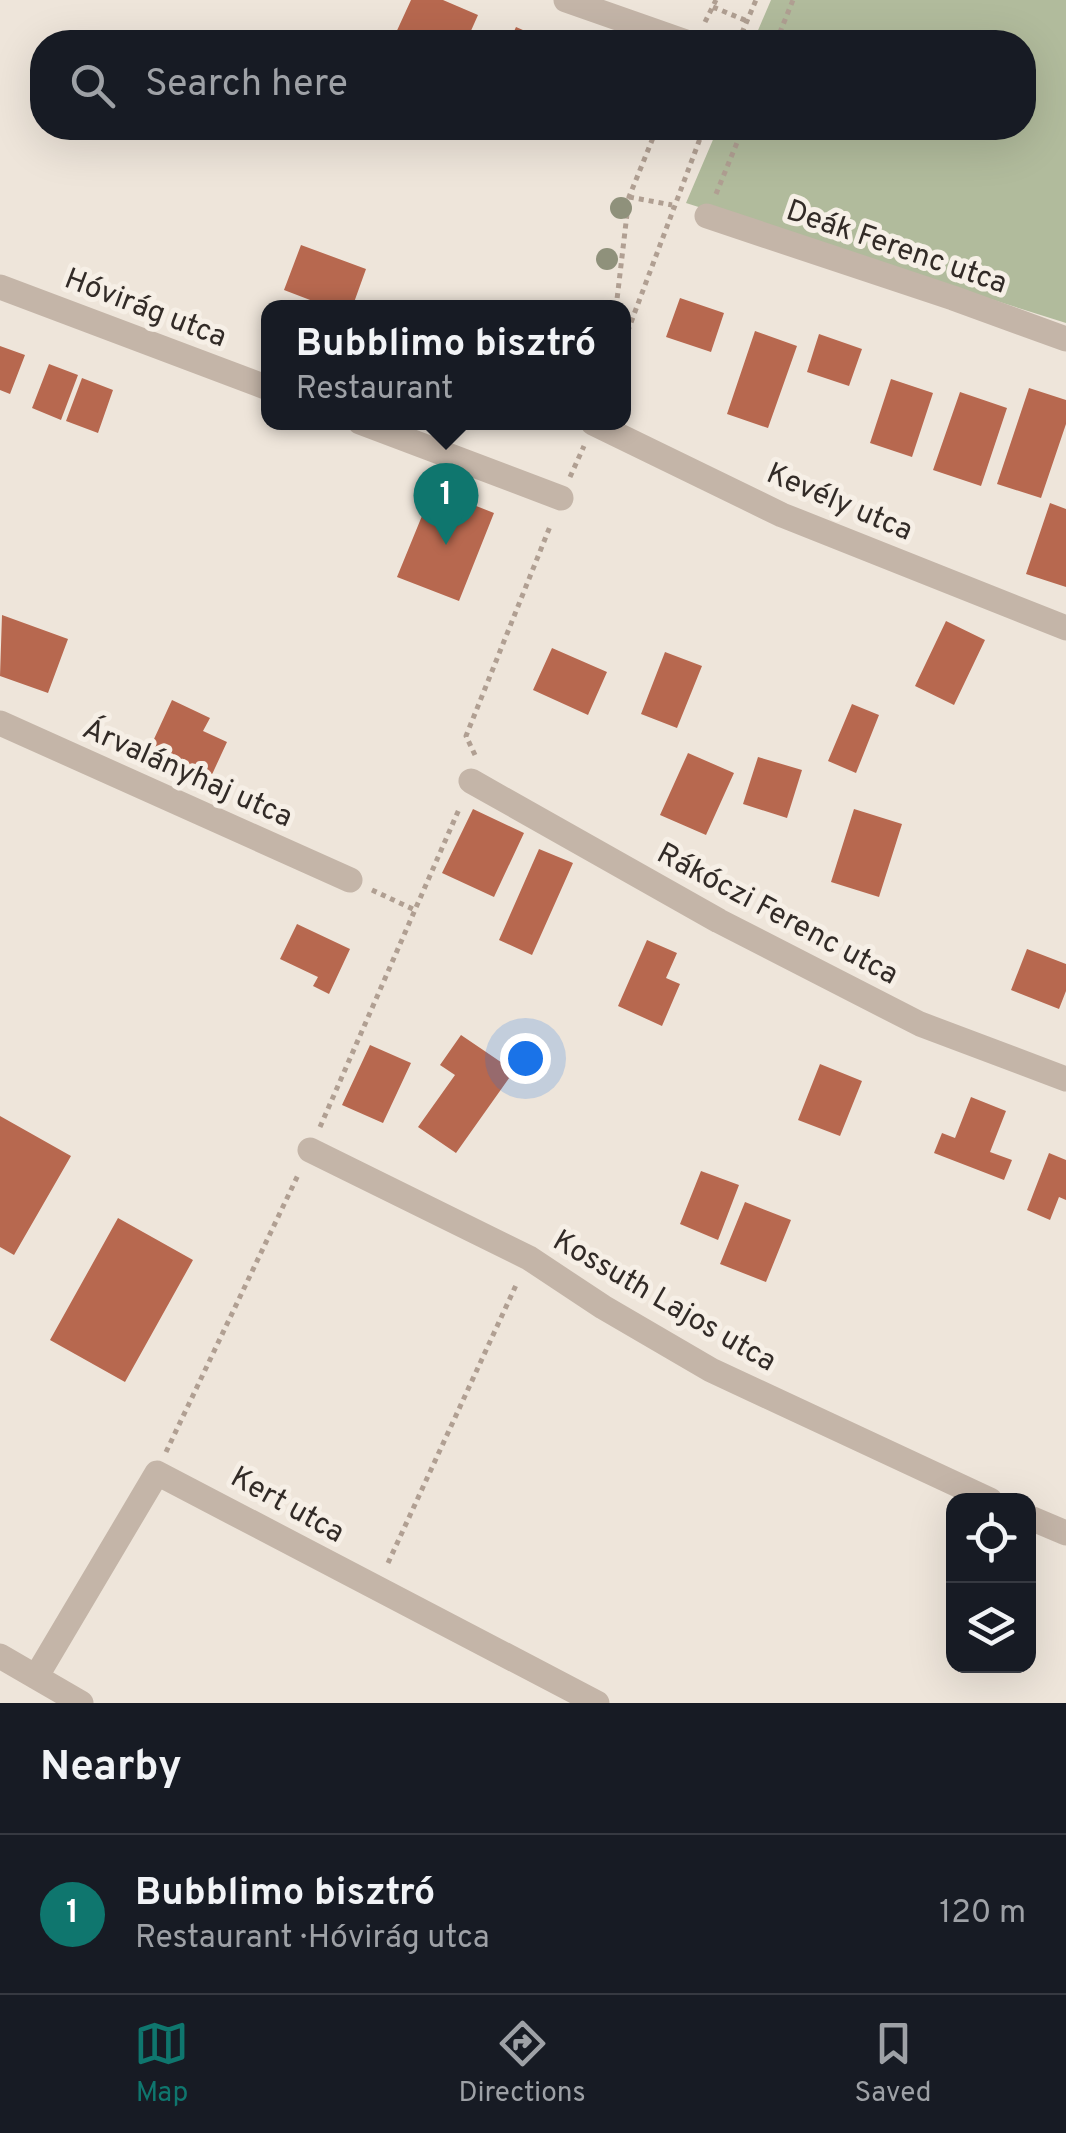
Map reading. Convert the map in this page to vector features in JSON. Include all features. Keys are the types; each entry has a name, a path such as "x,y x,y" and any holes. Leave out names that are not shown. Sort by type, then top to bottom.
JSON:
{"street":[{"path":"566,0 652,30"},
{"name":"Deák Ferenc utca","path":"708,216 1066,339"},
{"name":"Hóvirág utca","path":"0,286 261,385"},
{"path":"381,430 561,498"},
{"name":"Kevély utca","path":"607,430 782,515 1066,628"},
{"name":"Árvalányhaj utca","path":"0,723 350,880"},
{"name":"Rákóczi Ferenc utca","path":"471,781 719,921 920,1024 1066,1079"},
{"name":"Kossuth Lajos utca","path":"310,1150 528,1258 711,1370 975,1493"},
{"name":"Kert utca","path":"36,1676 156,1473 597,1703"},
{"path":"1036,1520 1066,1533"},
{"path":"0,1656 81,1703"}],"path":[{"path":"743,30 756,0"},
{"path":"781,30 793,0"},
{"path":"713,6 747,21"},
{"path":"617,300 629,197 653,140"},
{"path":"631,322 699,140"},
{"path":"708,216 738,140"},
{"path":"629,197 673,205"},
{"path":"471,781 478,760 466,736 590,430"},
{"path":"350,880 414,910"},
{"path":"376,1589 528,1258"}],"green space":[{"path":"771,0 1066,0 1066,323 686,203 713,140 1036,140 1036,30 758,30"}],"building":[{"path":"411,0 443,0 478,15 471,30 397,30"},
{"path":"301,245 366,269 355,300 310,300 284,290"},
{"path":"680,298 724,313 711,352 666,337"},
{"path":"755,331 797,346 768,428 727,414"},
{"path":"819,334 862,349 849,386 807,372"},
{"path":"0,346 25,355 10,394 0,390"},
{"path":"49,364 78,375 61,420 32,408"},
{"path":"82,378 113,390 98,433 66,421"},
{"path":"891,379 933,393 912,457 870,443"},
{"path":"1029,388 1066,400 1066,424 1041,498 997,484"},
{"path":"960,392 1007,408 981,486 933,470"},
{"path":"433,489 494,513 459,601 397,577"},
{"path":"1050,503 1066,509 1066,587 1026,574"},
{"path":"2,615 68,639 48,693 0,676"},
{"path":"946,621 985,640 954,705 915,686"},
{"path":"552,648 607,672 588,715 533,690"},
{"path":"665,652 702,666 677,728 641,714"},
{"path":"172,700 210,718 203,731 227,742 209,781 148,752"},
{"path":"852,704 879,715 856,773 828,761"},
{"path":"688,753 734,773 706,835 660,815"},
{"path":"758,757 802,770 787,818 743,804"},
{"path":"473,809 524,833 494,897 442,873"},
{"path":"854,809 902,824 879,897 831,882"},
{"path":"539,849 573,863 532,955 499,940"},
{"path":"297,924 350,949 329,994 313,986 318,977 280,959"},
{"path":"647,940 677,953 666,978 680,984 662,1026 618,1006"},
{"path":"1027,949 1066,964 1066,991 1059,1009 1011,990"},
{"path":"461,1035 514,1071 456,1153 418,1127 455,1075 440,1065"},
{"path":"370,1045 411,1063 383,1123 342,1105"},
{"path":"820,1064 862,1081 840,1136 798,1120"},
{"path":"971,1097 1006,1111 990,1152 1012,1160 1004,1180 934,1153 942,1133 955,1138"},
{"path":"0,1116 71,1156 14,1255 0,1247"},
{"path":"1049,1153 1066,1160 1066,1200 1059,1197 1050,1220 1027,1210"},
{"path":"701,1171 739,1185 718,1240 680,1224"},
{"path":"745,1202 791,1220 766,1282 720,1264"},
{"path":"118,1218 193,1260 125,1382 50,1340"}],"place":[{"name":"Bubblimo bisztró","path":"446,545"}]}
